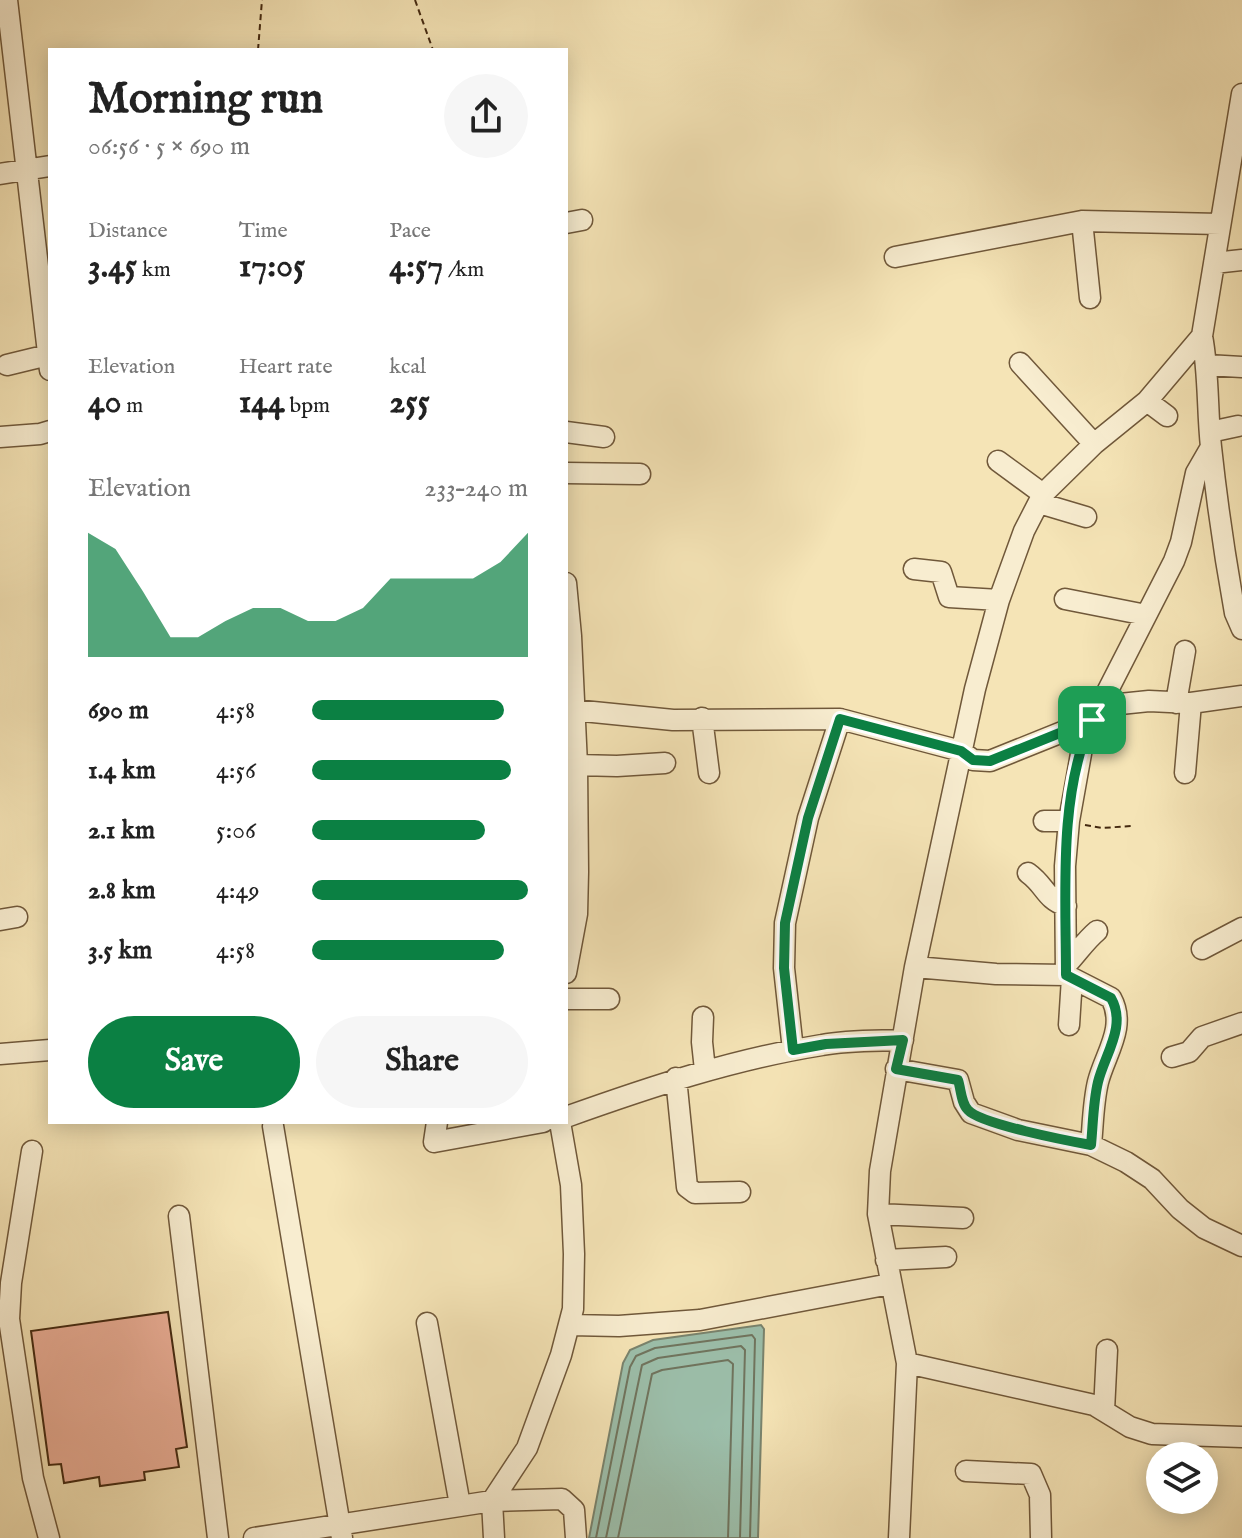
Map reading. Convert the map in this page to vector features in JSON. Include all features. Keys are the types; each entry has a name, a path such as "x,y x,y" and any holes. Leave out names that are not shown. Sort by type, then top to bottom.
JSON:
{"street":[{"path":"7,0 48,354"},
{"path":"1242,94 1237,159 1220,224 1202,336 1207,365 1210,440 1229,580 1235,613 1242,629"},
{"path":"0,174 48,166"},
{"path":"895,257 1082,221 1220,224"},
{"path":"1082,221 1090,298"},
{"path":"1214,263 1242,260"},
{"path":"899,1538 907,1363 878,1214 880,1171 915,967 961,751 999,600 1024,531 1041,498 1094,444 1147,401 1202,336"},
{"path":"7,365 48,363"},
{"path":"1020,363 1094,444"},
{"path":"1207,365 1242,367"},
{"path":"1147,401 1167,416"},
{"path":"1069,1025 1066,906 1069,821 1078,762 1092,720 1174,561 1196,473 1210,440 1238,426"},
{"path":"0,437 48,431"},
{"path":"568,432 604,437"},
{"path":"998,461 1041,498 1086,517"},
{"path":"568,473 640,474"},
{"path":"914,569 941,572 947,595 951,598 999,600"},
{"path":"1065,599 1146,615"},
{"path":"568,962 577,914 572,879 573,710 569,635"},
{"path":"1185,651 1185,773"},
{"path":"573,710 673,720 840,719 961,751 973,760 990,761 1092,720 1120,704 1183,703 1242,696"},
{"path":"702,718 709,773"},
{"path":"793,1050 784,968 785,923 801,893 808,818 840,719"},
{"path":"573,771 665,763"},
{"path":"1044,821 1069,821"},
{"path":"1028,873 1040,882 1052,902 1066,906"},
{"path":"1202,949 1242,928"},
{"path":"1068,973 1082,943 1097,931"},
{"path":"915,967 996,974 1068,973 1111,998 1116,1015 1115,1038 1098,1084 1091,1145"},
{"path":"568,999 609,999"},
{"path":"703,1017 705,1070"},
{"path":"1172,1057 1189,1052 1202,1037 1242,1023"},
{"path":"568,1116 705,1070 826,1044 903,1040"},
{"path":"0,1054 48,1050"},
{"path":"896,1069 958,1080 964,1102 971,1113 1018,1130 1091,1145 1126,1162 1152,1179 1180,1209 1204,1228 1242,1246"},
{"path":"676,1078 687,1187 695,1193 740,1192"},
{"path":"437,1124 434,1142 532,1124"},
{"path":"494,1538 492,1501 527,1448 573,1309 571,1185 560,1124"},
{"path":"273,1126 341,1532"},
{"path":"32,1151 11,1283 9,1319 33,1478 49,1538"},
{"path":"878,1214 963,1218"},
{"path":"179,1216 218,1538"},
{"path":"886,1260 946,1257"},
{"path":"570,1325 619,1326 700,1320 890,1284"},
{"path":"427,1323 460,1505"},
{"path":"1104,1411 1107,1350"},
{"path":"907,1363 1094,1405 1130,1427 1152,1434 1242,1437"},
{"path":"966,1471 1031,1474 1040,1495 1041,1538"},
{"path":"254,1538 341,1532 460,1505 562,1499 574,1510 576,1538"}],"path":[{"path":"258,48 262,0"},
{"path":"415,0 432,48"},
{"path":"1069,821 1102,828 1131,826"}],"water":[{"path":"761,1325 764,1329 758,1538 589,1538 623,1363 630,1350 653,1340"}],"building":[{"path":"168,1312 187,1447 176,1449 179,1467 144,1472 145,1480 100,1486 99,1477 64,1483 61,1464 49,1465 31,1331"}],"route":[{"path":"840,719 961,751 973,760 990,761 1092,720 1078,762 1065,866 1066,975 1111,998 1116,1015 1115,1038 1098,1084 1091,1145 1018,1130 971,1113 964,1102 958,1080 896,1069 903,1040 826,1044 793,1050 784,968 785,923 808,818 840,719"}]}
